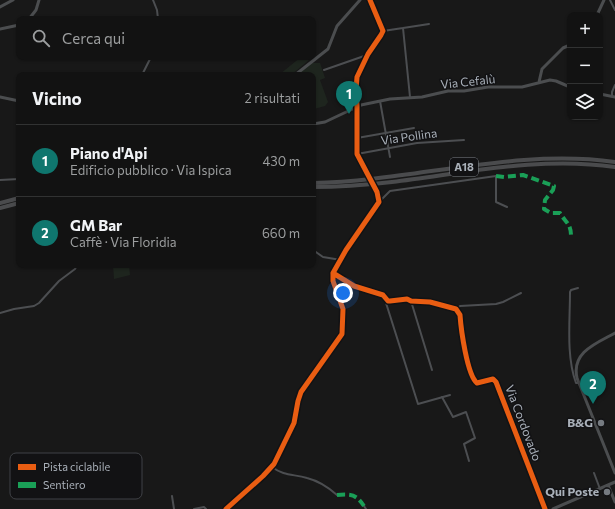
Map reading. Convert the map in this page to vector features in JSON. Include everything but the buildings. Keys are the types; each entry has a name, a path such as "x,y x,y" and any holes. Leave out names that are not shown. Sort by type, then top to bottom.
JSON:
{"highway":[{"name":"A18","path":"316,183 376,179 507,161 535,159 577,158 615,162"},
{"name":"A18","path":"316,187 383,183 535,163 577,163 615,166"},
{"path":"0,203 16,199"},
{"path":"0,208 16,204"}],"street":[{"path":"0,7 13,0"},
{"path":"31,16 36,10 40,0"},
{"path":"153,0 158,16"},
{"path":"316,59 328,49 337,26 360,0"},
{"path":"370,0 383,31"},
{"path":"598,12 604,0"},
{"path":"610,0 615,10"},
{"path":"383,31 428,24"},
{"path":"0,29 16,26"},
{"path":"403,28 410,97"},
{"path":"379,202 377,192 357,154 356,84 368,54 383,31"},
{"path":"539,82 542,69 563,48 567,46"},
{"path":"324,70 368,54"},
{"path":"144,72 150,60"},
{"path":"299,72 314,60"},
{"name":"Via Cefalù","path":"316,124 325,122 357,106 380,101 422,97 448,91 464,91 482,87 522,87 539,82 556,81 567,86"},
{"path":"603,94 614,96 612,92 615,85"},
{"path":"0,97 16,100"},
{"path":"380,101 390,157"},
{"path":"357,138 414,128"},
{"name":"Via Pollina","path":"357,154 417,144 464,140"},
{"path":"226,509 264,476 272,466 294,422 301,392 342,334 343,308 333,281 334,273 361,228 379,202 390,191 496,176 496,202 507,207"},
{"path":"0,180 16,179"},
{"path":"316,252 323,257 341,260"},
{"path":"0,313 34,306 39,303 59,281 76,268"},
{"path":"334,273 354,286 383,295 390,301 407,299 412,301 430,302 456,309 460,306 496,304 521,293"},
{"path":"578,288 571,290 570,292 570,340 573,375 576,383 579,384"},
{"path":"387,299 386,303 418,404 450,395"},
{"path":"412,301 432,370"},
{"name":"Via Cordovado","path":"456,309 460,315 469,368 473,380 477,383 493,379 496,382 545,509"},
{"path":"615,333 581,354 576,370 579,384 615,473"},
{"path":"442,397 453,417 466,412 475,438 464,444 469,461"},
{"path":"272,466 278,472 312,479 323,484 337,495"},
{"path":"594,473 600,489"},
{"path":"554,509 615,482"},
{"path":"608,485 615,502"},
{"path":"172,496 174,509"},
{"path":"194,509 204,507 206,509"}],"shaded area":[{"path":"297,60 309,60 295,72 282,72"},
{"path":"312,63 320,63 325,78 320,80 328,102 325,106 316,108 316,72 300,72"},
{"path":"113,268 129,268 130,275 114,279"}],"marked path":[{"path":"496,176 504,177 523,175 554,186 553,190 545,200 544,209 551,213 560,213 569,225 571,236"},
{"path":"337,495 356,497 364,506"}],"cycle path":[{"path":"226,509 263,476 274,464 294,423 301,392 342,334 343,309 333,281 333,273 346,250 379,202 377,192 357,154 357,77 368,54 383,31 370,0"},
{"path":"333,273 354,286 383,295 388,301 407,299 411,301 430,302 456,309 460,315 467,362 473,378 477,383 493,379 496,382 545,509"}],"place":[{"name":"Piano d'Api","path":"349,114"},
{"name":"GM Bar","path":"593,404"},
{"name":"B&G","path":"601,423"},
{"name":"Qui Poste","path":"607,492"}]}
